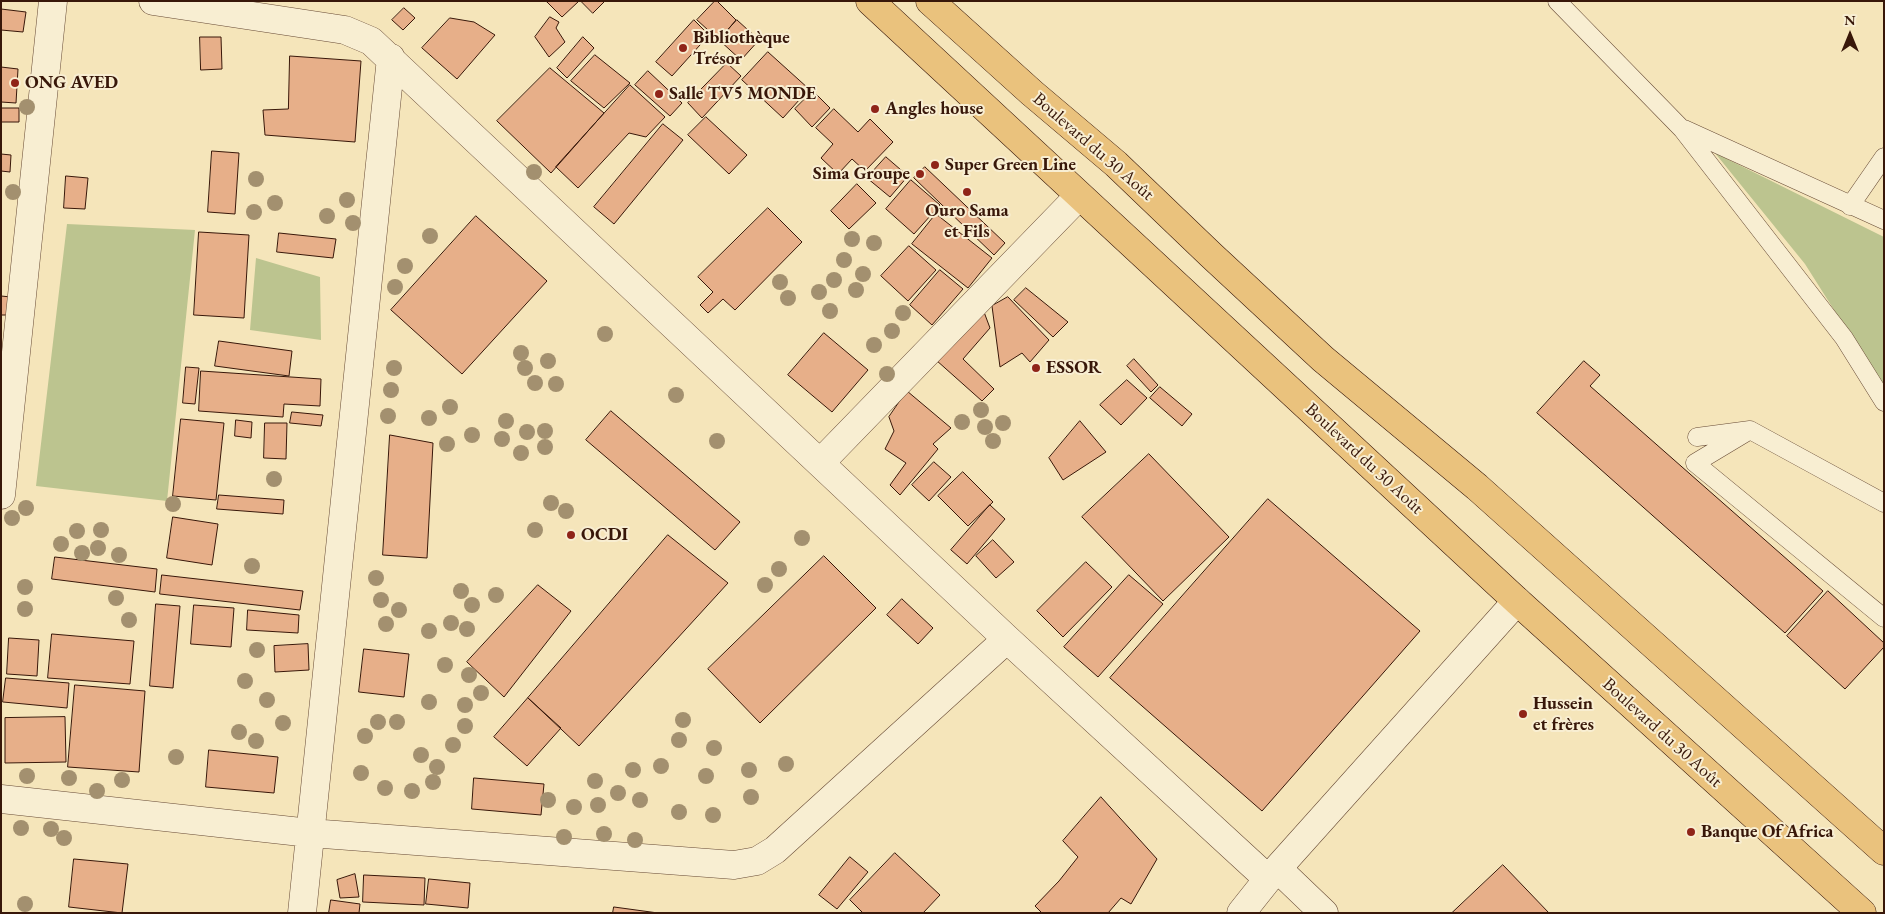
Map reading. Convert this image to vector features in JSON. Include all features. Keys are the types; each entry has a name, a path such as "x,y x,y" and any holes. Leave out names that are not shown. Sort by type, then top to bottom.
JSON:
{"highway":[{"name":"Boulevard du 30 Août","path":"870,1 1518,601 1862,913"},
{"name":"Boulevard du 30 Août","path":"930,1 1032,94 1116,164 1323,359 1477,487 1884,851"}],"street":[{"path":"1,495 53,1"},
{"path":"153,1 344,30 371,41 1007,639 1273,874 1324,913"},
{"path":"302,913 390,58"},
{"path":"820,462 1079,196"},
{"path":"1241,913 1273,874 1518,601"},
{"path":"1,800 310,833 734,865 757,861 775,850 1007,639"}],"lane":[{"path":"1557,1 1682,129 1844,338 1884,402"},
{"path":"1682,129 1884,220"},
{"path":"1850,206 1884,157"},
{"path":"1750,430 1695,463 1884,618"},
{"path":"1697,437 1750,430 1884,503"}],"green space":[{"path":"1715,153 1884,237 1884,389 1805,264"},
{"path":"67,224 195,230 167,501 36,486"},
{"path":"256,258 320,277 321,340 250,330"}],"building":[{"path":"548,1 579,1 562,17"},
{"path":"581,1 605,1 593,13"},
{"path":"715,1 736,20 719,40 697,20"},
{"path":"404,8 415,18 403,30 392,20"},
{"path":"1,9 26,12 23,32 1,30"},
{"path":"550,17 559,22 556,28 565,42 549,57 535,37"},
{"path":"450,18 474,22 495,35 457,79 422,48"},
{"name":"Bibliothèque Trésor","path":"694,20 709,35 672,76 656,62"},
{"path":"737,20 759,40 741,60 719,40"},
{"path":"200,37 221,37 222,69 201,70"},
{"path":"583,37 594,48 567,78 557,68"},
{"path":"768,52 809,89 783,118 742,80"},
{"path":"595,55 630,83 604,108 571,81"},
{"path":"290,56 361,61 355,142 265,135 263,110 288,109"},
{"path":"727,63 741,76 702,118 688,103"},
{"path":"1,67 18,69 16,103 1,102"},
{"path":"550,68 604,113 551,173 497,121"},
{"name":"Salle TV5 MONDE","path":"648,71 682,103 670,116 635,85"},
{"path":"630,85 665,117 646,137 629,133 578,188 556,167"},
{"path":"813,91 830,108 812,127 795,109"},
{"path":"1,108 19,108 19,122 1,122"},
{"path":"834,109 858,132 870,119 893,142 865,171 852,159 838,174 821,158 833,144 816,128"},
{"path":"706,117 747,155 729,174 688,135"},
{"path":"663,124 683,140 614,224 594,207"},
{"path":"212,151 239,153 235,214 208,212"},
{"path":"1,154 11,155 10,172 1,171"},
{"path":"886,157 908,176 890,197 867,178"},
{"path":"925,167 1005,243 994,255 914,178"},
{"path":"66,176 88,178 85,209 64,208"},
{"path":"911,180 940,205 914,234 886,209"},
{"path":"857,184 876,203 849,229 831,211"},
{"path":"768,208 802,242 735,310 723,299 708,313 700,305 713,292 698,277"},
{"path":"936,214 992,258 968,288 912,244"},
{"path":"476,216 547,281 462,374 391,310"},
{"path":"199,232 249,235 244,318 194,315"},
{"path":"279,233 336,239 333,258 277,252"},
{"path":"909,246 936,270 908,301 881,276"},
{"path":"940,270 963,289 932,325 910,305"},
{"path":"1026,288 1068,322 1053,337 1014,300"},
{"path":"1,296 11,297 10,315 1,315"},
{"path":"1008,297 1049,340 1030,362 1022,353 1000,367 992,306"},
{"path":"984,312 990,328 963,359 994,389 982,401 936,360"},
{"path":"824,333 868,370 832,412 788,375"},
{"path":"219,341 292,351 289,376 215,366"},
{"path":"1134,359 1158,385 1151,392 1127,366"},
{"path":"1584,361 1600,375 1590,386 1823,591 1785,633 1537,413"},
{"path":"186,367 199,368 195,404 183,403"},
{"path":"201,371 321,379 320,406 284,404 283,417 199,411"},
{"path":"1127,380 1147,398 1121,425 1100,405"},
{"path":"1160,387 1192,414 1182,426 1150,398"},
{"path":"907,391 951,428 933,444 938,449 900,495 890,485 906,463 885,449 894,431 889,417"},
{"path":"611,411 740,522 715,550 586,440"},
{"path":"292,412 323,415 321,426 290,423"},
{"path":"181,419 224,423 216,500 173,496"},
{"path":"236,420 252,422 251,438 235,436"},
{"path":"1080,421 1106,452 1063,480 1049,458"},
{"path":"265,423 287,423 286,459 264,458"},
{"path":"390,435 433,443 427,558 383,555"},
{"path":"1149,454 1229,537 1163,601 1082,517"},
{"path":"934,462 951,477 929,501 912,485"},
{"path":"963,472 993,502 968,526 938,496"},
{"path":"219,495 284,500 283,514 217,509"},
{"path":"1268,499 1420,631 1262,811 1110,678"},
{"path":"990,505 1005,519 967,564 951,550"},
{"path":"173,517 218,524 212,565 167,558"},
{"path":"668,535 728,583 579,746 528,698"},
{"path":"993,540 1014,562 996,578 976,556"},
{"path":"824,556 876,608 760,723 708,669"},
{"path":"55,557 157,569 155,592 52,579"},
{"path":"1086,562 1112,587 1063,637 1037,611"},
{"path":"162,575 303,591 300,610 160,594"},
{"path":"1129,575 1163,604 1098,677 1064,647"},
{"path":"538,585 571,611 504,697 467,662"},
{"path":"1828,591 1884,643 1884,647 1845,689 1787,636"},
{"path":"902,599 933,628 918,644 887,615"},
{"path":"156,604 180,606 173,688 150,686"},
{"path":"194,605 234,608 231,647 191,644"},
{"path":"248,610 299,615 298,633 247,630"},
{"path":"52,634 134,641 130,684 48,678"},
{"path":"9,638 39,640 37,676 7,674"},
{"path":"308,644 309,670 275,672 274,646"},
{"path":"364,649 409,654 404,697 359,692"},
{"path":"6,678 69,683 67,708 3,702"},
{"path":"75,685 145,691 139,772 68,767"},
{"path":"528,698 561,728 527,766 494,737"},
{"path":"65,717 66,762 5,763 5,718"},
{"path":"209,750 278,757 274,793 206,787"},
{"path":"474,778 544,784 541,815 472,809"},
{"path":"1101,797 1157,859 1131,904 1121,898 1108,913 1042,913 1035,906 1059,881 1078,857 1063,841"},
{"path":"895,853 940,895 923,913 863,913 850,900"},
{"path":"850,857 868,872 837,909 819,895"},
{"path":"74,859 128,864 122,913 69,907"},
{"path":"1503,865 1549,913 1452,913"},
{"path":"355,874 359,897 340,898 337,880"},
{"path":"364,875 425,878 424,905 363,902"},
{"path":"429,879 470,883 468,908 426,904"},
{"path":"331,900 360,904 359,913 329,913"},
{"path":"614,907 658,913 613,913"}],"place":[{"name":"Bibliothèque Trésor","path":"683,48"},
{"name":"ONG AVED","path":"15,83"},
{"name":"Salle TV5 MONDE","path":"659,94"},
{"name":"Angles house","path":"875,109"},
{"name":"Super Green Line","path":"935,165"},
{"name":"Sima Groupe","path":"920,174"},
{"name":"Ouro Sama et Fils","path":"967,192"},
{"name":"ESSOR","path":"1036,368"},
{"name":"OCDI","path":"571,535"},
{"name":"Hussein et frères","path":"1523,714"},
{"name":"Banque Of Africa","path":"1691,832"}]}
